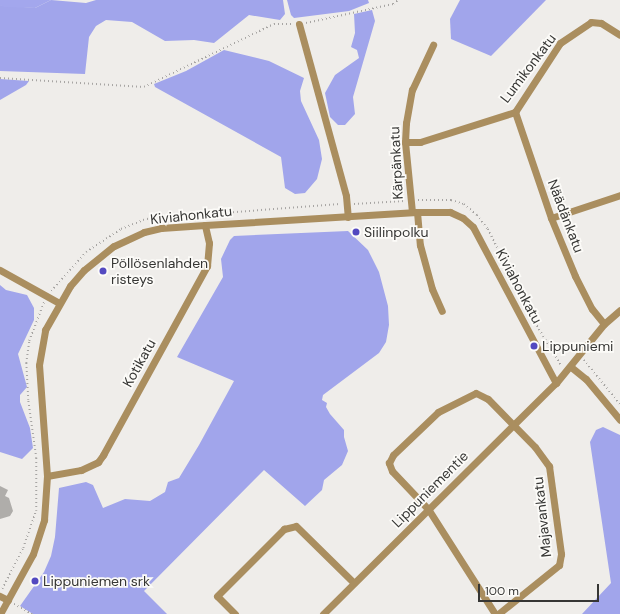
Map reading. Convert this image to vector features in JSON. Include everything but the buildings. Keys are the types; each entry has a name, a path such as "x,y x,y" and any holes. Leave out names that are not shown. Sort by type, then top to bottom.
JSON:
{"street":[{"name":"Lumikonkatu","path":"405,142 420,142 515,112 560,43 579,28 591,22 601,23 620,35"},
{"path":"299,24 348,204 348,217"},
{"name":"Kärpänkatu","path":"433,45 412,90 405,142 410,200 432,289 442,311"},
{"name":"Näädänkatu","path":"515,112 551,218 575,276 592,309 604,324"},
{"path":"551,218 620,195"},
{"name":"Kiviahonkatu","path":"0,614 33,554 40,536 47,476 39,365 44,330 59,303 84,270 114,246 161,228 414,212 450,212 463,218 473,227 556,383"},
{"name":"Kotikatu","path":"47,476 81,470 98,462 103,455 207,266 210,243 205,225"},
{"path":"0,270 59,303"},
{"name":"Lippuniementie","path":"322,614 556,383 571,367 604,324 620,310"},
{"path":"571,367 586,379 620,420"},
{"name":"Majavankatu","path":"476,393 488,398 513,424 549,466 561,554 559,565 496,614 428,509 392,471 389,463 393,455 438,412 476,393"},
{"path":"235,614 217,596 284,529 296,526 354,583"},
{"path":"0,596 8,600"}],"path":[{"path":"0,78 144,87 274,24 299,24 393,4 398,0"},
{"path":"0,592 25,543 36,512 36,458 28,400 26,363 29,340 38,312 47,296 86,252 115,232 144,220 163,215 209,214 410,200 452,200 464,204 477,215 488,229 533,319 563,367"},
{"path":"580,355 620,404"},
{"path":"8,600 32,614"}],"shaded area":[{"path":"0,0 51,0 35,8 4,7 0,5"},
{"path":"51,0 86,3 96,0 283,0 285,14 280,20 249,15 214,43 194,40 165,41 132,22 106,20 96,26 89,37 85,74 0,71 0,5 35,8"},
{"path":"287,0 368,0 369,3 349,11 294,18 291,15"},
{"path":"460,0 546,0 491,56 451,39 450,19"},
{"path":"372,10 375,21 353,97 355,114 345,125 338,125 330,117 325,93 335,75 359,58 357,50 351,47 355,33 354,14"},
{"path":"224,50 269,61 304,78 300,91 301,101 319,140 322,159 317,179 305,193 295,194 285,188 281,157 155,87 154,84 186,71"},
{"path":"0,79 29,81 26,85 0,100"},
{"path":"348,231 368,250 379,272 388,306 389,325 386,342 379,353 323,395 322,400 327,403 326,407 330,414 344,430 344,437 348,451 342,465 324,480 322,490 305,506 264,470 144,591 167,614 33,614 20,606 44,572 51,556 55,537 59,488 86,482 93,485 103,508 125,499 150,501 165,492 168,482 179,478 199,445 234,381 177,357 223,277 221,259 230,240 234,236"},
{"path":"0,285 6,290 27,295 34,308 34,320 18,354 27,387 20,395 20,402 30,428 33,448 22,459 0,452"},
{"path":"603,427 620,435 620,614 582,614 611,583 590,442 596,430"}],"place":[{"name":"Siilinpolku","path":"356,232"},
{"name":"Pöllösenlahden risteys","path":"103,271"},
{"name":"Lippuniemi","path":"534,346"},
{"name":"Lippuniemen srk","path":"35,581"}]}
